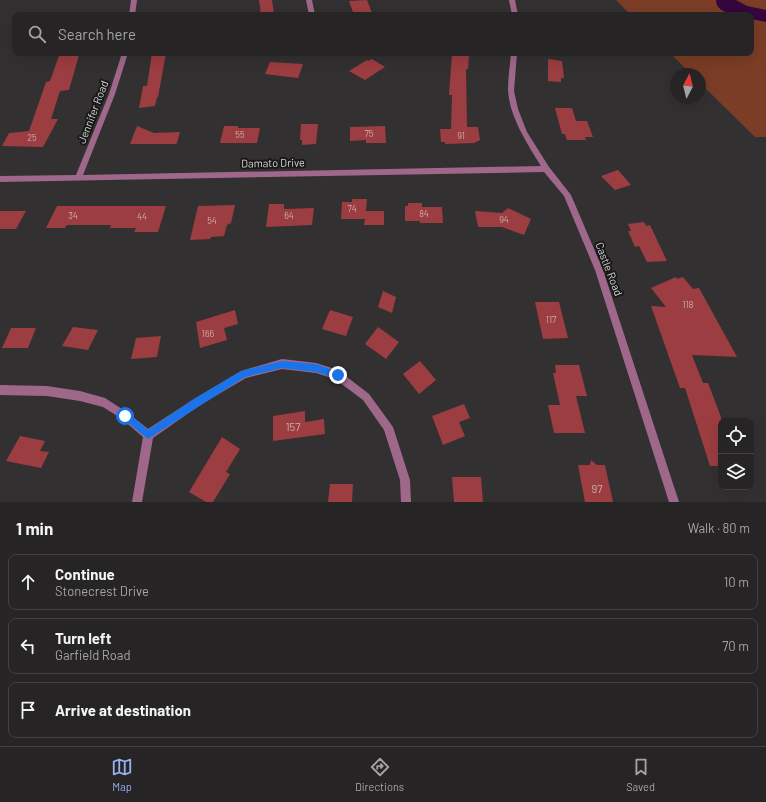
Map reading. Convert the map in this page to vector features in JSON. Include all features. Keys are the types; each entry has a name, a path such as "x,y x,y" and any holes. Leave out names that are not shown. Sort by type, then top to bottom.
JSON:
{"street":[{"path":"132,12 134,0"},
{"path":"309,0 311,12"},
{"path":"512,0 515,12"},
{"name":"Jennifer Road","path":"78,178 112,94 124,56"},
{"name":"Castle Road","path":"514,56 511,91 515,109 524,132 546,169 567,196 599,270 674,502"},
{"name":"Damato Drive","path":"0,179 546,169"},
{"path":"137,502 148,435 197,402 244,374 282,364 316,368 338,375 366,397 388,427 405,480 406,502"},
{"path":"0,390 47,391 80,396 105,403 125,416 148,435"}],"shaded area":[{"path":"616,0 766,0 766,137 755,137 706,89 706,68 685,68 673,56 754,56 754,12 628,12"}],"building":[{"path":"259,0 272,0 274,12 261,12"},
{"path":"367,0 372,12 353,12 349,1"},
{"path":"59,56 79,56 69,90 60,91 51,119 58,119 43,147 2,146 9,133 29,131 46,82 50,81"},
{"path":"152,56 165,56 155,106 139,108 143,86 147,86"},
{"path":"452,56 469,56 468,69 466,69 467,127 478,127 480,140 474,143 445,144 445,142 441,142 440,129 451,129 452,95 449,95"},
{"path":"372,59 385,67 365,80 349,71 367,60"},
{"path":"548,59 562,61 564,78 561,78 561,82 548,81"},
{"path":"270,62 303,64 298,78 265,74"},
{"path":"555,108 572,108 576,121 587,121 593,137 585,137 586,140 567,140 565,134 562,134"},
{"path":"301,124 318,124 316,144 302,145 302,140 300,140"},
{"path":"137,126 154,133 180,132 177,143 130,144"},
{"path":"224,126 238,126 238,128 260,128 257,143 220,143"},
{"path":"385,126 386,143 366,143 366,140 350,141 350,127"},
{"path":"618,170 631,185 615,190 601,176"},
{"path":"352,199 367,199 366,211 384,211 384,225 364,225 365,219 341,219 342,202 352,202"},
{"path":"408,203 422,203 422,207 442,207 443,223 420,223 420,221 405,221 405,206 408,206"},
{"path":"269,204 284,204 284,209 314,208 312,225 266,227"},
{"path":"235,205 231,223 227,225 224,236 211,237 210,239 190,240 198,206"},
{"path":"57,206 166,206 158,232 134,232 136,228 110,228 111,225 67,225 65,228 46,228"},
{"path":"508,208 531,219 524,235 502,227 478,227 475,211 502,213"},
{"path":"0,211 26,211 16,229 0,229"},
{"path":"644,222 646,226 650,225 667,261 647,262 639,246 635,247 628,231 631,231 628,224"},
{"path":"676,277 677,279 683,277 693,289 699,288 737,357 692,355 703,383 708,383 721,417 718,418 718,466 710,466 685,388 680,388 651,306 666,307 651,288"},
{"path":"383,291 396,297 392,313 378,307"},
{"path":"535,302 559,302 568,338 543,339"},
{"path":"235,310 238,324 224,328 227,340 200,348 196,322"},
{"path":"330,310 353,317 346,336 322,329"},
{"path":"73,327 98,330 88,350 62,346"},
{"path":"378,327 399,342 386,359 365,344"},
{"path":"11,328 36,328 28,348 2,348"},
{"path":"161,336 157,357 131,359 136,338"},
{"path":"420,361 436,380 419,394 403,374"},
{"path":"555,365 579,365 587,396 576,396 585,433 554,433 548,405 560,405 553,373 556,373"},
{"path":"464,404 470,418 459,422 465,436 443,445 432,416"},
{"path":"305,411 305,422 324,419 325,434 273,441 273,416"},
{"path":"20,436 45,441 40,451 49,452 41,468 6,461"},
{"path":"222,437 240,449 226,472 230,474 213,502 206,502 189,492"},
{"path":"591,460 597,465 605,465 613,502 585,502 578,465 590,465"},
{"path":"452,477 481,477 483,502 454,502"},
{"path":"330,484 353,484 352,502 328,502"}],"waterway":[{"path":"726,0 726,4 746,12"},
{"path":"754,14 766,16"}],"route":[{"path":"125,416 148,435 197,402 244,374 282,364 316,368 338,375"}]}
